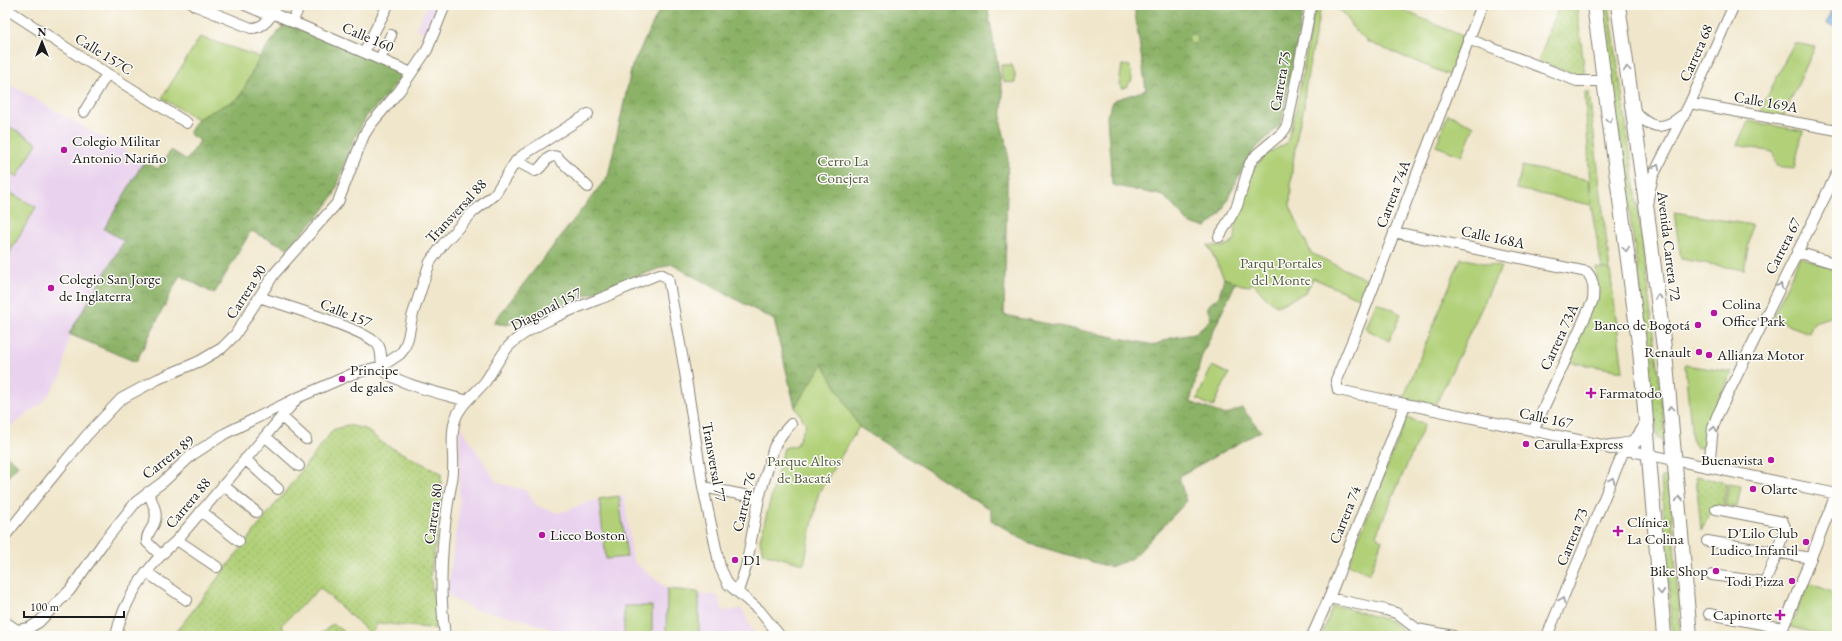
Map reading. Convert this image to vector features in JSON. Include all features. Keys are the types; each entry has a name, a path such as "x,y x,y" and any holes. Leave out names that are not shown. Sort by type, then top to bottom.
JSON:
{"highway":[{"path":"1594,5 1640,350 1664,636"},
{"name":"Avenida Carrera 72","path":"1618,5 1646,204 1666,364 1690,636"},
{"path":"1610,447 1633,443 1641,435 1647,423"}],"street":[{"path":"194,5 251,28 258,28 263,25 273,11"},
{"name":"Calle 160","path":"246,5 273,11 292,22 407,71"},
{"path":"292,22 300,5"},
{"path":"364,52 388,5"},
{"name":"Carrera 90","path":"5,536 36,497 116,404 134,391 200,361 222,348 235,335 274,274 338,202 364,135 371,124 400,90 427,50 446,5"},
{"name":"Carrera 75","path":"1219,237 1237,206 1250,163 1257,154 1282,133 1287,126 1311,5"},
{"name":"Carrera 74A","path":"1342,392 1337,388 1336,380 1358,328 1482,5"},
{"name":"Carrera 68","path":"1646,204 1653,176 1690,103 1734,5"},
{"name":"Calle 157C","path":"5,8 107,74 187,123"},
{"path":"380,59 391,35"},
{"path":"1468,39 1577,80 1605,81"},
{"path":"84,112 107,74"},
{"name":"Calle 169A","path":"1690,103 1837,130"},
{"name":"Carrera 68","path":"1632,108 1646,122 1662,126 1674,122 1684,113"},
{"name":"Transversal 88","path":"382,366 400,354 404,349 412,318 430,262 444,243 472,212 495,194 522,155 588,114"},
{"path":"516,162 536,171 539,170 549,157 557,157 588,187"},
{"name":"Carrera 67","path":"1709,467 1713,427 1717,416 1837,173"},
{"name":"Calle 168A","path":"1394,232 1587,272"},
{"path":"1797,252 1837,264"},
{"name":"Carrera 73A","path":"1533,431 1593,300 1593,283 1591,276 1587,272"},
{"name":"Diagonal 157","path":"467,401 485,381 509,346 526,333 563,314 660,274"},
{"name":"Transversal 77","path":"660,274 668,278 684,366 703,487 720,567 728,584 759,610 780,636"},
{"name":"Calle 157","path":"259,297 350,328 370,338 377,343 380,350 382,366"},
{"path":"382,366 385,371 400,380 467,401"},
{"name":"Carrera 89","path":"5,622 18,630 29,628 39,622 70,590 103,542 136,502 163,482 192,455 226,433 297,398 352,374 382,366"},
{"name":"Calle 167","path":"1342,392 1837,494"},
{"name":"Carrera 88","path":"116,636 119,622 146,572 160,555 177,540 244,459 266,437 297,398"},
{"name":"Carrera 80","path":"445,636 441,578 447,505 453,476 452,438 456,418 467,401"},
{"name":"Carrera 74","path":"1312,636 1329,598 1405,405"},
{"path":"1540,415 1542,425 1548,434"},
{"path":"282,417 306,439"},
{"name":"Carrera 76","path":"738,591 746,567 759,498 774,447 782,434 792,424"},
{"path":"266,437 298,466"},
{"name":"Carrera 73","path":"1547,636 1582,543 1624,450"},
{"path":"244,459 278,489"},
{"path":"223,485 256,512"},
{"path":"703,487 759,498"},
{"path":"148,492 156,511 156,517 155,523 146,538 149,544 160,555"},
{"path":"1709,614 1782,632 1837,494"},
{"path":"1712,575 1763,582 1766,580 1777,553 1785,524 1783,522 1716,509"},
{"path":"201,512 239,541"},
{"path":"177,540 216,567"},
{"path":"1707,540 1811,558"},
{"path":"146,572 187,600"},
{"path":"1329,598 1396,613 1417,629 1454,636"}],"shaded area":[{"path":"427,5 441,5 430,34 416,29"},
{"name":"Colegio San Jorge de Inglaterra","path":"5,82 144,161 104,229 124,241 69,334 62,375 43,402 5,431"},
{"name":"Liceo Boston","path":"460,426 497,483 525,490 537,506 558,513 599,499 624,496 633,561 667,589 718,596 723,611 742,609 755,636 557,636 556,631 518,618 472,609 447,595 459,512"}],"green space":[{"name":"Cerro La Conejera","path":"662,5 987,5 1003,95 1001,123 1008,150 1004,315 1154,345 1171,338 1194,334 1211,319 1207,307 1219,296 1224,278 1236,282 1202,355 1190,402 1225,415 1242,408 1261,431 1179,476 1186,502 1133,558 1110,567 1030,544 991,520 991,510 859,427 823,364 795,407 774,320 671,264 507,325 493,323 608,176 632,66"},
{"path":"1134,5 1304,5 1281,124 1254,150 1243,167 1220,215 1206,227 1190,224 1164,196 1112,185 1107,116 1114,100 1146,90"},
{"name":"Parqu Portales del Monte","path":"1315,5 1321,5 1305,89 1304,108 1298,130 1292,169 1290,206 1311,253 1367,280 1360,299 1313,278 1306,292 1277,306 1266,298 1253,283 1250,286 1242,285 1224,278 1208,245 1223,247 1235,241 1236,224 1253,169 1266,154 1287,143 1296,109"},
{"path":"1326,5 1391,5 1462,36 1449,75 1366,41 1352,27 1346,16 1337,9"},
{"path":"1559,5 1566,5 1577,10 1585,74 1576,75 1538,62"},
{"path":"1601,5 1609,5 1647,275 1666,438 1657,439 1644,318"},
{"path":"285,23 404,72 386,97 366,117 353,141 334,195 320,214 288,248 251,231 214,294 180,275 136,362 69,334 124,241 104,229 144,161 158,169 171,150 187,160 200,141 189,134 197,119 239,98 260,57"},
{"path":"1191,34 1195,34 1198,39 1195,44 1191,44 1188,41 1188,37"},
{"path":"200,37 260,57 239,98 197,119 162,98"},
{"path":"1794,43 1815,47 1783,117 1759,113"},
{"path":"1001,65 1012,65 1015,74 1015,83 1005,82 1002,79"},
{"path":"1122,65 1130,66 1132,80 1125,88 1122,88 1119,84"},
{"path":"1585,92 1589,92 1610,270 1602,269 1591,205"},
{"path":"1448,114 1474,126 1462,156 1436,146"},
{"path":"1748,121 1803,131 1794,168 1776,166 1773,152 1737,145"},
{"path":"5,124 37,143 17,177 5,170"},
{"path":"1522,166 1589,180 1591,205 1517,189"},
{"path":"5,190 36,207 5,261"},
{"path":"1674,212 1752,225 1744,270 1681,259"},
{"path":"1800,257 1837,269 1837,315 1814,322 1809,333 1772,319"},
{"path":"1461,258 1501,267 1435,406 1403,399"},
{"path":"1596,268 1610,270 1623,371 1569,362 1598,288"},
{"path":"1376,302 1401,314 1389,341 1366,329"},
{"name":"Parque Altos de Bacatá","path":"823,364 859,427 819,492 804,564 763,553 760,540 784,448 797,445 806,424 795,407"},
{"path":"1685,365 1732,372 1709,423 1707,439 1703,447 1697,448 1692,440"},
{"path":"1212,366 1229,374 1213,407 1197,399"},
{"path":"1407,418 1425,424 1376,535 1382,540 1370,574 1348,564"},
{"path":"347,425 365,429 384,444 441,473 442,503 430,575 438,629 378,623 371,634 320,588 281,625 287,636 173,636 333,430"},
{"path":"5,454 18,465 5,480"},
{"path":"1696,476 1727,483 1723,506 1714,507 1701,530"},
{"path":"1661,477 1669,477 1681,636 1672,636"},
{"path":"1729,484 1741,486 1737,507 1725,505"},
{"path":"619,496 627,557 606,559 599,499"},
{"path":"1809,583 1837,594 1837,636 1829,636 1790,627"},
{"path":"667,589 699,592 699,636 666,636"},
{"path":"624,606 652,606 652,636 624,636"},
{"path":"1333,606 1388,620 1412,636 1321,636"},
{"path":"333,624 349,636 318,636"}],"water":[{"path":"1832,7 1837,8 1837,27 1827,24"}],"place":[{"name":"Colegio Militar Antonio Nariño","path":"64,150"},
{"name":"Colegio San Jorge de Inglaterra","path":"51,288"},
{"name":"Colina Office Park","path":"1714,313"},
{"name":"Banco de Bogotá","path":"1698,325"},
{"name":"Renault","path":"1699,352"},
{"name":"Allianza Motor","path":"1709,355"},
{"name":"Principe de gales","path":"342,379"},
{"name":"Farmatodo","path":"1591,393"},
{"name":"Carulla Express","path":"1526,444"},
{"name":"Buenavista","path":"1771,460"},
{"name":"Olarte","path":"1753,489"},
{"name":"Clínica La Colina","path":"1618,531"},
{"name":"Liceo Boston","path":"542,535"},
{"name":"D'Lilo Club Ludico Infantil","path":"1806,542"},
{"name":"D1","path":"735,560"},
{"name":"Bike Shop","path":"1716,571"},
{"name":"Todi Pizza","path":"1792,581"},
{"name":"Capinorte","path":"1780,615"}]}
